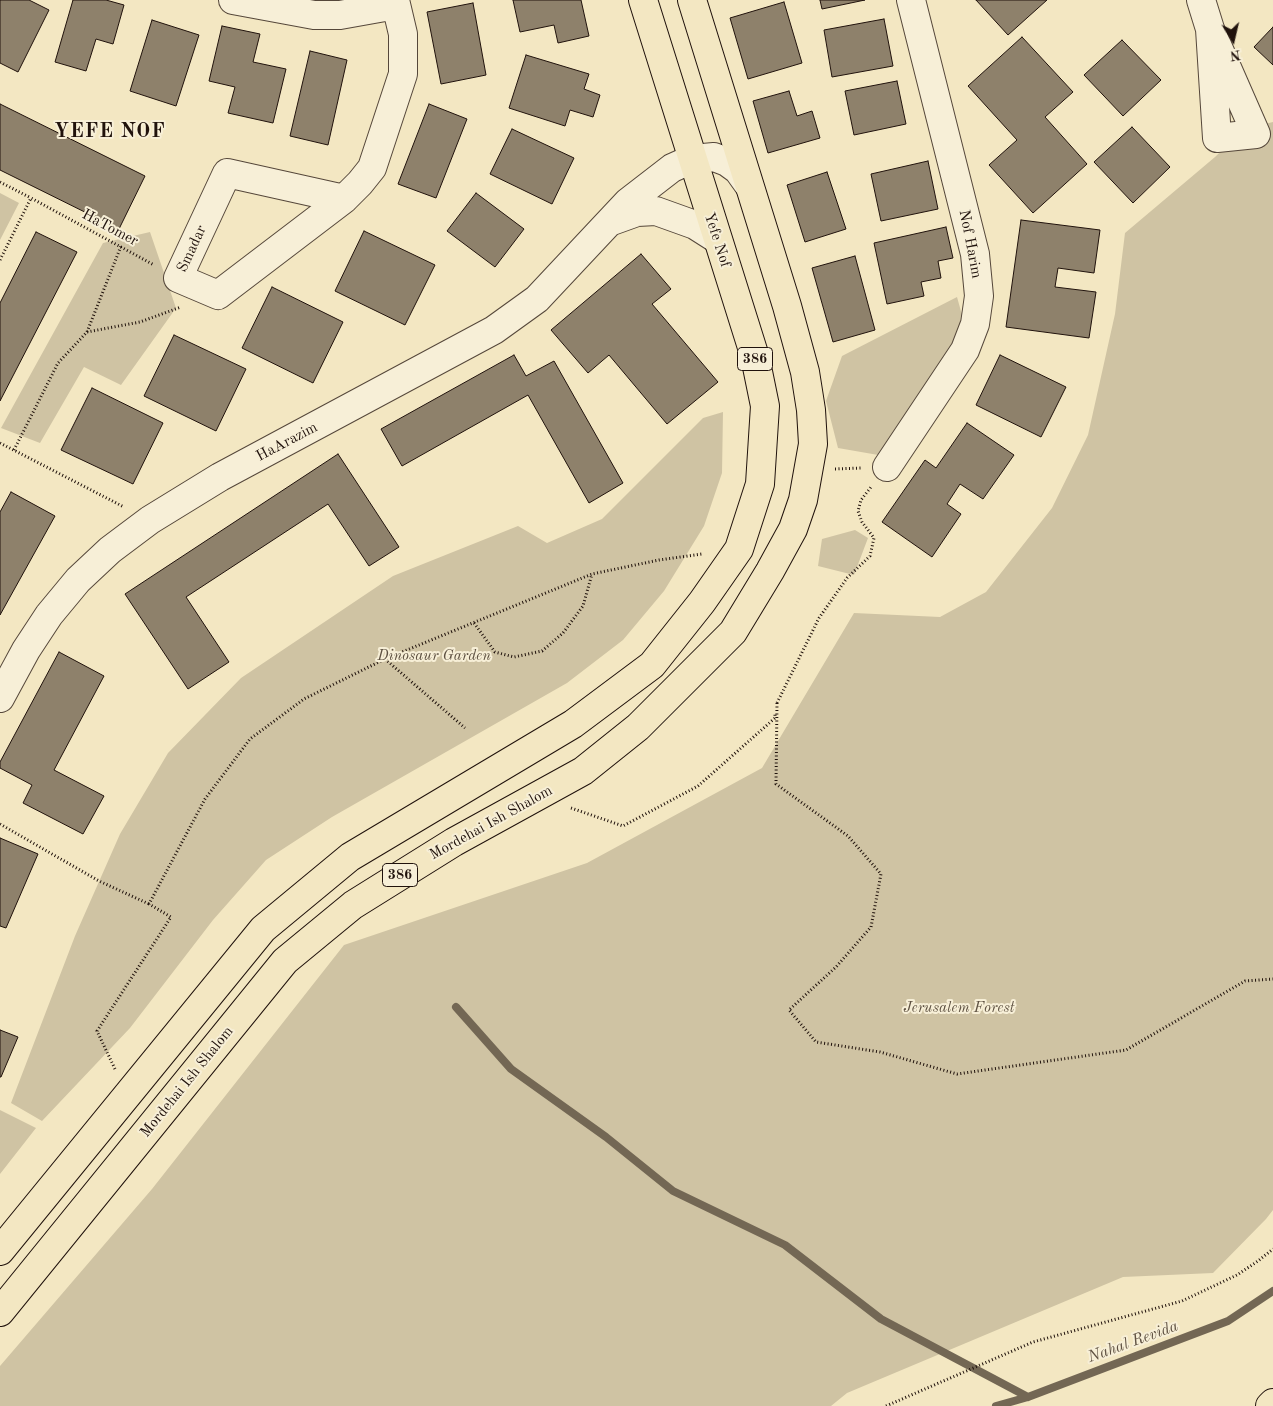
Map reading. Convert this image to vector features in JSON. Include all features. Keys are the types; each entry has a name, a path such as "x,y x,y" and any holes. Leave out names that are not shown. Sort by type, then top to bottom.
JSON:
{"main road":[{"name":"Yefe Nof","path":"643,0 755,357 765,406 760,484 739,549"},
{"name":"386","path":"692,0 787,306 805,372 811,410 813,444 810,470"},
{"name":"Mordehai Ish Shalom","path":"0,1312 285,961 353,905 454,842 583,772 638,727 684,683 733,632 770,571 793,530 810,470"},
{"name":"386","path":"0,1251 263,929 350,857 573,724 652,665 702,602 739,549"},
{"path":"1270,1406 1273,1403"}],"street":[{"path":"233,0 314,15 340,15 395,2"},
{"name":"Nof Harim","path":"887,467 965,350 975,324 979,296 974,254 911,0"},
{"path":"1201,0 1210,28"},
{"name":"Smadar","path":"344,199 227,173 185,281 218,295 344,199 372,168 403,74 403,34 395,2"},
{"name":"HaArazim","path":"0,698 26,650 49,615 78,580 110,550 150,520 220,477 460,350 516,316 536,298 628,202 654,180 692,159 714,157 727,162 738,170 748,184"},
{"name":"HaArazim","path":"609,223 637,212 656,211 694,225 717,239"}],"path":[{"name":"HaTomer","path":"0,182 185,281"},
{"path":"0,260 31,198"},
{"path":"14,450 58,363 87,332 121,246"},
{"path":"87,332 140,322 180,309 185,281"},
{"path":"0,443 150,520"},
{"path":"810,470 887,467"},
{"path":"570,808 623,826 698,786 775,718 777,703 819,618 847,578 870,556 874,538 862,522 858,511 861,500 887,467"},
{"path":"149,904 205,799 250,740 304,699 385,659 592,574 659,560 739,549"},
{"path":"474,623 495,652 514,658 542,651 563,633 583,606 592,574"},
{"path":"385,659 465,728"},
{"path":"777,703 776,784 848,836 881,874 871,927 836,967 789,1010 816,1042 880,1052 957,1074 1126,1050 1245,980 1273,979"},
{"path":"0,824 99,881 149,904 171,917 97,1031 127,1094"},
{"path":"886,1406 1033,1342 1182,1301 1237,1274 1273,1249"}],"green space":[{"name":"Jerusalem Forest","path":"1273,122 1273,1210 1213,1273 1123,1277 847,1393 831,1406 0,1406 0,1366 152,1189 344,945 587,863 762,768 854,613 940,617 986,592 1052,508 1088,435 1115,314 1125,233 1215,157 1244,129"},
{"path":"0,193 19,203 0,240"},
{"path":"150,232 176,308 121,385 84,367 40,443 1,428 103,243"},
{"path":"957,297 962,315 955,344 884,456 838,448 826,401 842,356"},
{"name":"Dinosaur Garden","path":"723,412 722,473 704,526 664,591 623,640 567,683 332,817 266,860 213,920 130,1028 42,1121 11,1103 75,936 120,834 168,753 241,678 393,576 518,526 547,543 602,519 703,418"},
{"path":"855,530 868,538 854,575 818,566 822,539"},
{"path":"0,1110 36,1128 0,1174"}],"building":[{"path":"0,0 29,0 49,10 18,72 0,63"},
{"path":"73,0 106,0 124,5 113,44 96,39 86,71 55,62"},
{"path":"513,0 581,0 589,36 558,43 554,25 520,32"},
{"path":"820,0 865,0 822,9"},
{"path":"976,0 1047,0 1008,35"},
{"path":"784,2 802,63 748,79 730,18"},
{"path":"473,3 486,75 441,84 427,12"},
{"path":"884,19 893,66 832,77 824,30"},
{"path":"152,20 199,35 176,106 130,91"},
{"path":"222,26 260,34 253,62 286,69 273,123 228,113 235,87 209,81"},
{"path":"1273,27 1273,65 1254,47"},
{"path":"1022,37 1073,92 1045,117 1087,164 1033,213 989,165 1017,140 968,86"},
{"path":"1122,40 1161,80 1123,116 1084,75"},
{"path":"310,51 347,60 328,145 290,136"},
{"path":"526,55 589,74 584,89 600,95 593,117 570,110 565,126 509,108"},
{"path":"897,81 906,124 854,135 845,91"},
{"path":"789,91 797,116 812,111 820,138 768,153 753,101"},
{"path":"0,104 145,176 119,229 0,170"},
{"path":"429,104 467,119 436,198 398,184"},
{"path":"1132,127 1170,167 1133,203 1094,162"},
{"path":"512,129 574,158 552,204 490,174"},
{"path":"928,161 938,209 881,221 871,174"},
{"path":"827,172 846,229 805,242 787,185"},
{"path":"476,193 524,229 495,267 447,231"},
{"path":"1021,220 1100,230 1094,273 1058,268 1055,287 1096,292 1089,338 1006,327"},
{"path":"946,227 953,258 938,261 941,278 921,282 924,296 887,304 874,243"},
{"path":"364,231 435,265 405,325 335,291"},
{"path":"36,232 77,252 0,401 0,303"},
{"path":"641,254 671,289 652,304 718,382 667,424 609,355 588,373 551,330"},
{"path":"855,256 875,330 833,342 812,268"},
{"path":"272,287 343,322 313,383 242,348"},
{"path":"174,335 246,369 216,431 144,396"},
{"path":"514,355 526,376 554,361 623,483 589,503 528,395 402,466 381,429"},
{"path":"1000,355 1066,387 1041,437 976,405"},
{"path":"92,388 163,423 133,484 61,450"},
{"path":"967,423 1014,455 983,499 960,484 947,504 961,514 932,557 882,522 925,460 936,468"},
{"path":"338,454 399,547 369,566 328,504 186,597 229,662 188,689 125,594"},
{"path":"11,492 55,516 0,615 0,512"},
{"path":"59,652 104,676 54,770 104,796 83,834 23,803 32,785 0,768 0,762"},
{"path":"0,838 38,854 6,928 0,926"},
{"path":"0,1030 18,1037 1,1077 0,1077"}],"waterway":[{"path":"456,1007 511,1069 606,1137 673,1191 785,1245 881,1319 1028,1397"},
{"name":"Nahal Revida","path":"996,1406 1028,1397 1228,1321 1273,1291"}],"district":[{"name":"YEFE NOF","path":"110,132"}]}
